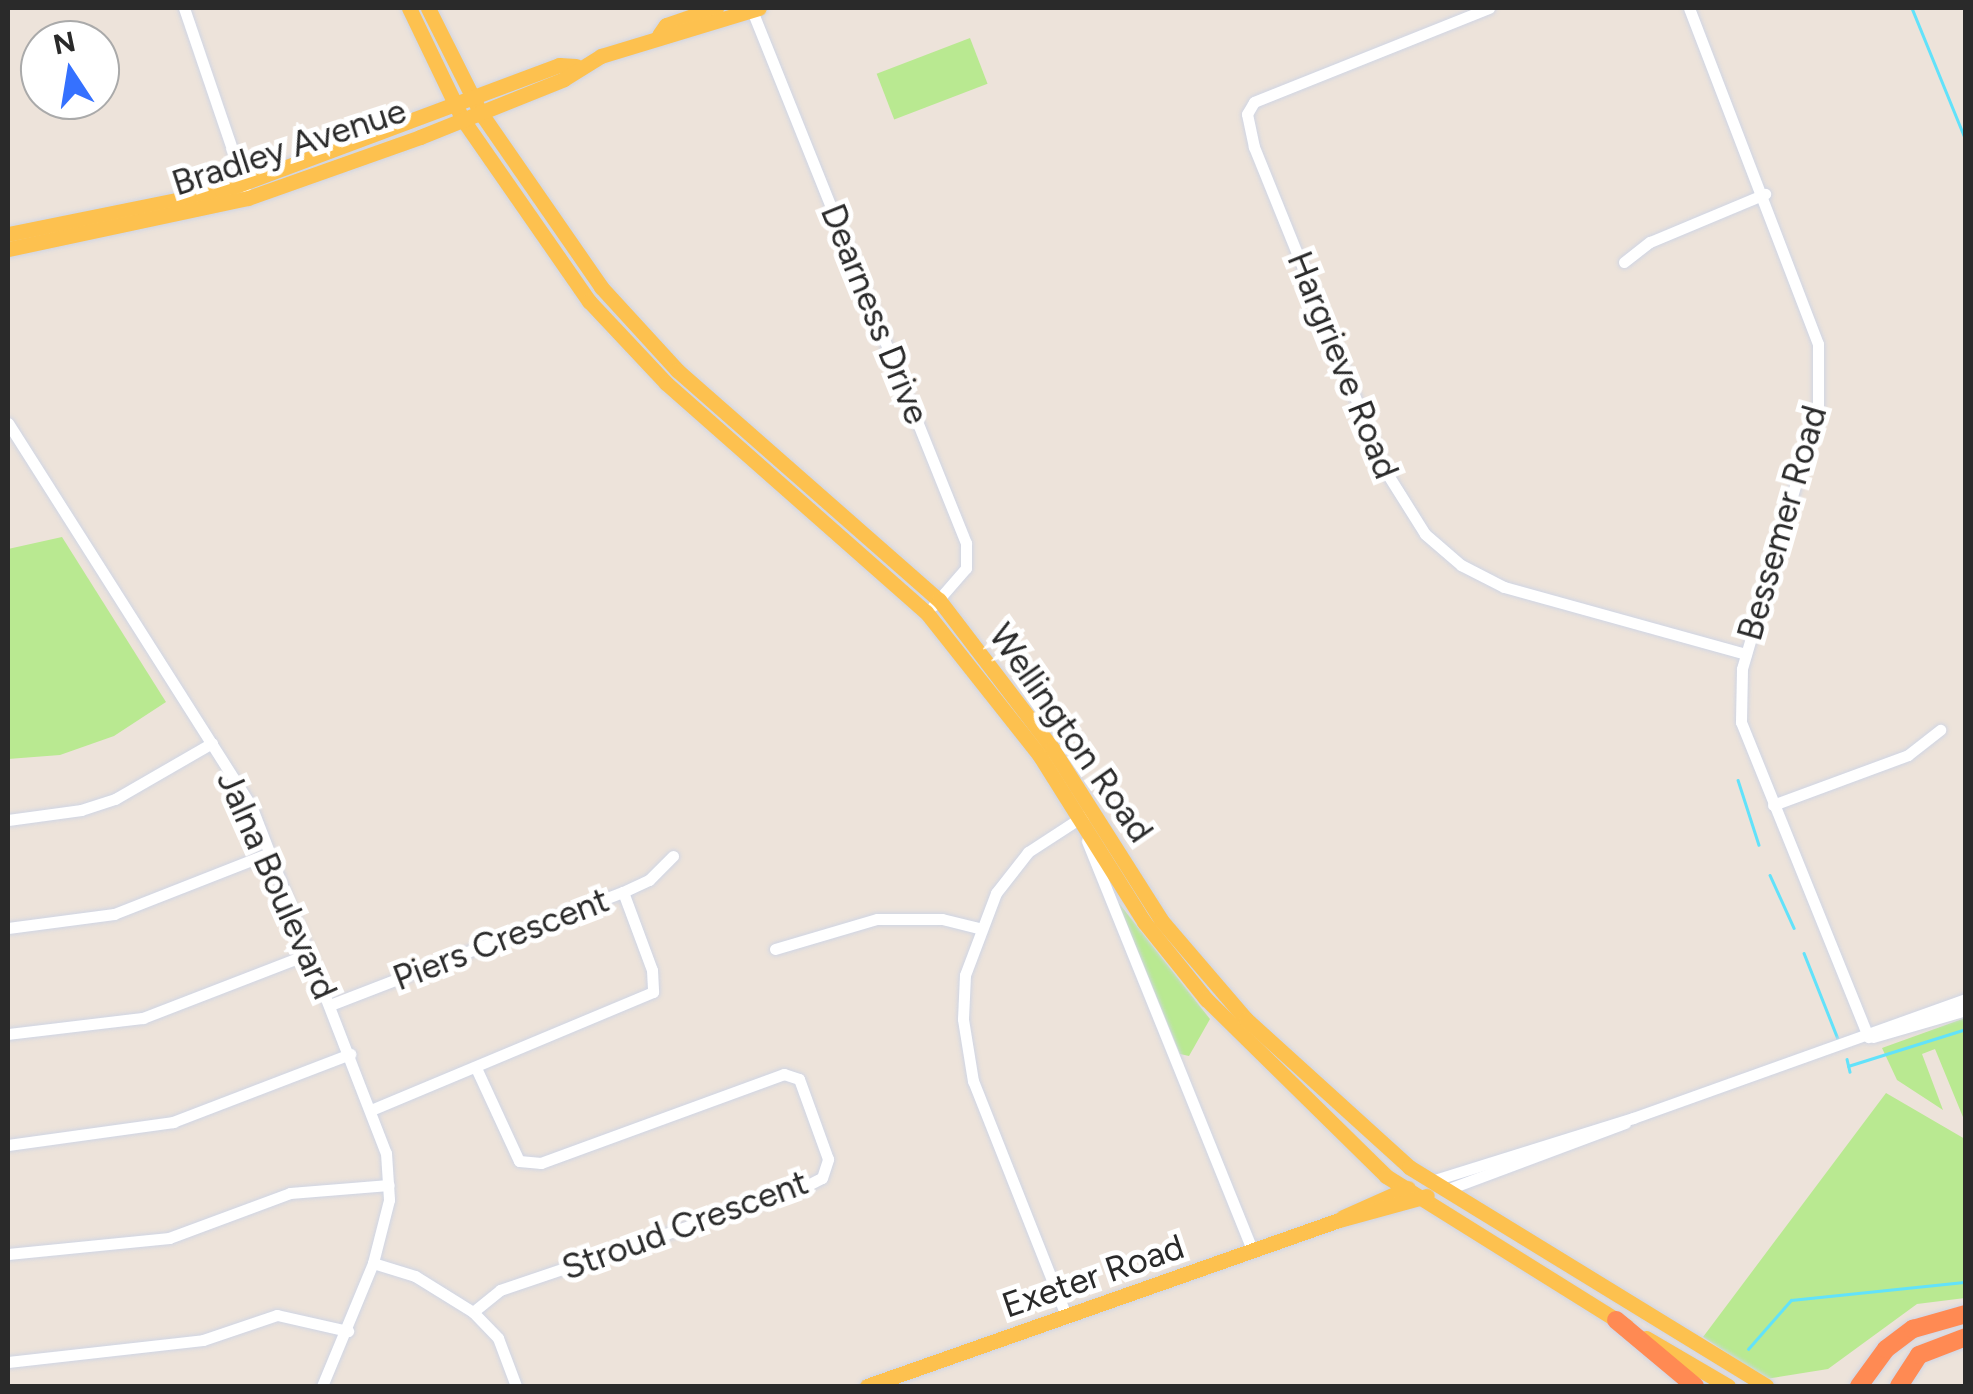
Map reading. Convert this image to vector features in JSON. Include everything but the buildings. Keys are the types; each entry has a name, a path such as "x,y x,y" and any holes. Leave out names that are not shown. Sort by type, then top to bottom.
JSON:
{"highway":[{"path":"1859,1386 1886,1349 1913,1329 1966,1314"},
{"path":"1616,1320 1695,1386"},
{"path":"1899,1386 1919,1355 1966,1337"}],"main road":[{"name":"Wellington Road","path":"409,8 459,113 589,301 660,377 933,606"},
{"name":"Wellington Road","path":"428,8 476,106 601,287 672,364 933,606 1161,920 1217,989 1290,1064 1425,1187 1616,1320 1728,1386"},
{"name":"Bradley Avenue","path":"659,35 666,25 716,8"},
{"name":"Bradley Avenue","path":"8,249 246,191 476,106 564,79 576,66 659,35 671,38 754,8"},
{"name":"Bradley Avenue","path":"8,234 246,191"},
{"path":"660,377 672,364"},
{"name":"Wellington Road","path":"1085,814 1144,922 1206,999 1320,1116 1405,1189 1425,1187"},
{"path":"1320,1116 1425,1187"},
{"name":"Exeter Road","path":"867,1386 1068,1318 1425,1187 1445,1190"},
{"name":"Exeter Road","path":"1339,1220 1405,1189"},
{"path":"1445,1190 1766,1386"}],"street":[{"path":"184,8 246,191"},
{"name":"Dearness Drive","path":"754,8 966,543 966,568 933,606"},
{"name":"Hargrieve Road","path":"1489,8 1254,102 1247,114 1254,146 1382,468 1425,534 1461,566 1504,587 1746,654"},
{"name":"Bessemer Road","path":"1689,8 1810,313 1820,386 1814,428 1746,654 1741,722 1868,1037"},
{"path":"1624,262 1650,242 1765,194"},
{"name":"Jalna Boulevard","path":"8,423 212,742 270,853 371,1110 390,1186 373,1263 322,1386"},
{"path":"1773,805 1908,755 1940,730"},
{"path":"8,820 81,810 114,799 212,742"},
{"path":"1068,1318 965,1050 965,975 978,928 1028,852 1085,814 1252,1252"},
{"path":"8,928 114,914 270,853"},
{"path":"623,892 649,880 674,856"},
{"name":"Piers Crescent","path":"330,1005 623,892 652,970 653,992 371,1110"},
{"path":"775,949 877,919 942,919 978,928"},
{"path":"8,1034 143,1018 308,954"},
{"name":"Exeter Road","path":"1425,1187 1868,1037 1966,999"},
{"name":"Exeter Road","path":"1868,1037 1966,1010"},
{"path":"8,1145 173,1122 350,1054"},
{"name":"Stroud Crescent","path":"473,1312 500,1290 802,1188 822,1178 828,1158 799,1079 784,1074 541,1163 519,1161 476,1068"},
{"name":"Exeter Road","path":"1445,1190 1600,1137 1632,1118"},
{"path":"8,1254 169,1238 290,1193 390,1186"},
{"path":"373,1263 415,1276 473,1312 498,1338 516,1386"},
{"path":"8,1362 203,1340 277,1315 348,1331"}],"green space":[{"path":"970,38 988,84 894,120 877,74"},
{"path":"62,537 166,702 114,736 60,755 8,759 8,549"},
{"path":"1118,902 1210,1019 1189,1056 1180,1054"},
{"path":"1966,1018 1965,1122 1935,1049 1922,1054 1943,1110 1897,1080 1882,1048"},
{"path":"1886,1093 1965,1139 1965,1298 1917,1304 1828,1369 1766,1379 1703,1337"}],"waterway":[{"path":"1912,8 1966,140"},
{"path":"1738,780 1759,845"},
{"path":"1770,875 1794,928"},
{"path":"1804,953 1838,1039"},
{"path":"1848,1066 1966,1029"},
{"path":"1847,1059 1850,1072"},
{"path":"1748,1349 1791,1300 1966,1282"}]}
